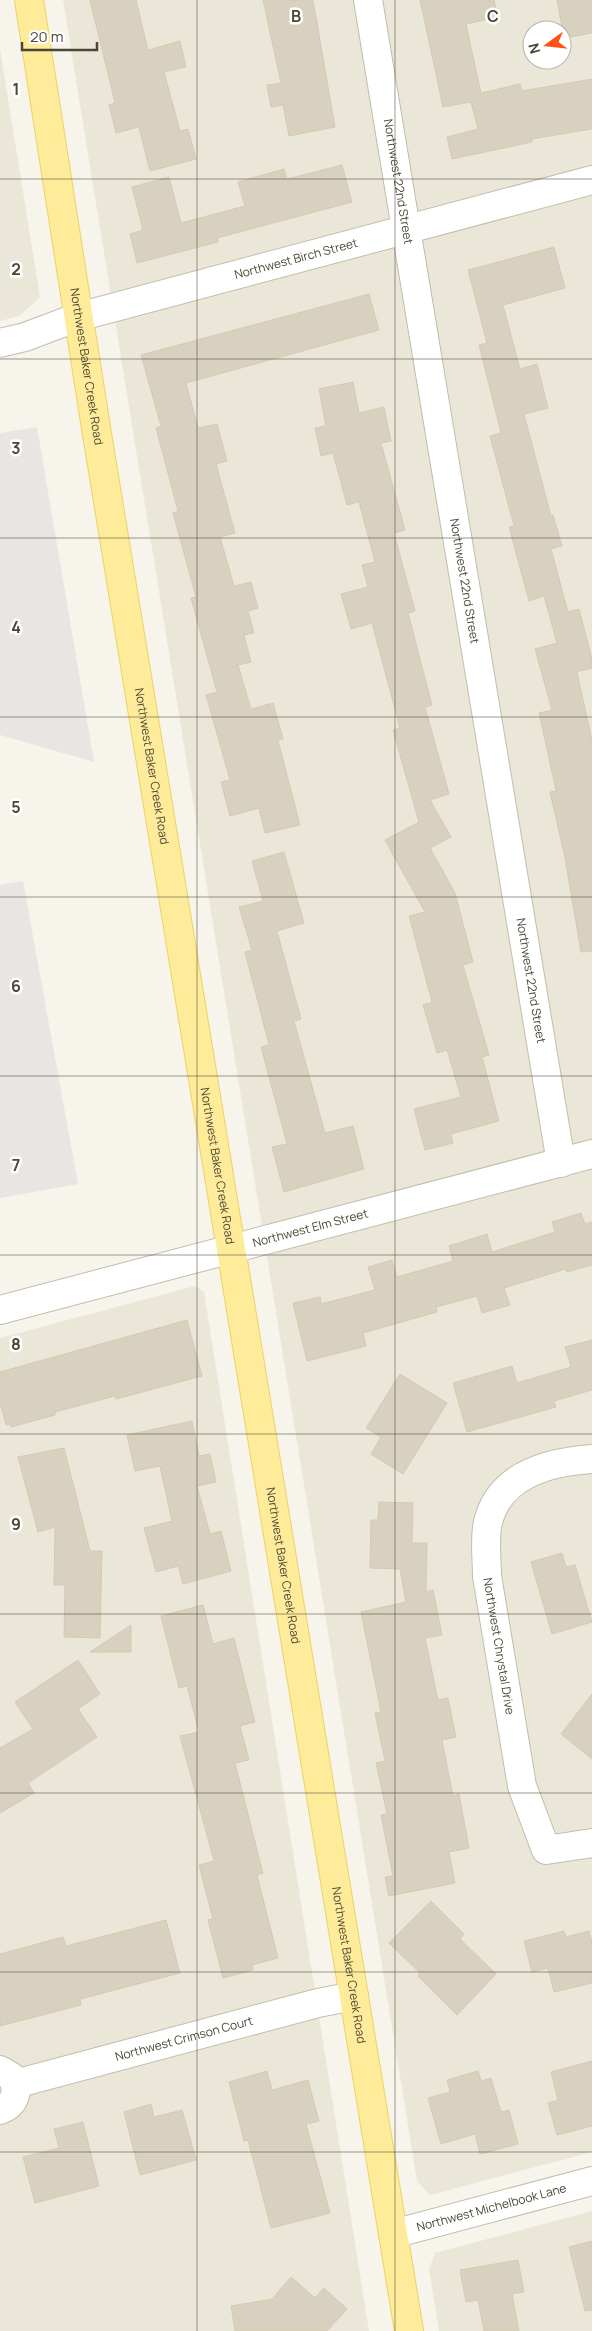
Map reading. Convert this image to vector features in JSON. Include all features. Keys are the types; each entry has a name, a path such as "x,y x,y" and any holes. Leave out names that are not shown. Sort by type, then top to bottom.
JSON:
{"main road":[{"name":"Northwest Baker Creek Road","path":"29,0 78,317 409,2331"}],"street":[{"name":"Northwest 22nd Street","path":"368,0 561,1163"},
{"name":"Northwest Birch Street","path":"0,344 25,337 78,317 592,180"},
{"name":"Northwest Elm Street","path":"0,1310 592,1154"},
{"name":"Northwest Chrystal Drive","path":"592,1458 559,1462 533,1470 511,1484 496,1503 488,1522 486,1541 487,1576 522,1786 546,1850 592,1843"},
{"name":"Northwest Crimson Court","path":"0,2110 6,2108 13,2101 16,2092 8,2077 354,1996"},
{"name":"Northwest Michelbook Lane","path":"393,2234 592,2181"}],"shaded area":[{"path":"63,0 592,0 592,2152 430,2195 417,2181"},
{"path":"0,49 40,297 19,316 0,321"},
{"path":"37,427 94,762 0,735 0,433"},
{"path":"23,881 78,1184 0,1198 0,885"},
{"path":"195,1286 204,1292 369,2331 0,2331 0,1338"},
{"path":"592,2211 592,2331 439,2331 429,2269 435,2253"}],"building":[{"path":"90,0 136,0 148,50 180,41 186,67 164,72 180,131 188,129 196,159 150,171 139,127 116,133 109,105 115,103"},
{"path":"263,0 313,0 335,127 289,136 283,105 271,107 267,85 281,83"},
{"path":"420,0 494,0 498,17 466,24 481,93 520,84 522,91 592,79 592,129 532,139 532,142 452,159 447,137 478,129 471,102 443,107"},
{"path":"557,0 592,0 592,33 572,37 572,20 561,20"},
{"path":"342,165 352,202 217,238 218,242 137,263 130,234 143,230 132,187 169,177 181,223 245,206 238,182 284,169 287,179"},
{"path":"554,247 565,288 503,305 520,369 537,364 548,408 524,414 551,516 553,515 562,546 551,549 568,612 579,609 592,659 592,668 577,672 592,740 592,951 581,952 565,858 550,792 556,791 539,713 552,710 535,649 557,643 544,596 529,601 509,527 514,526 490,436 501,433 479,345 487,343 468,270"},
{"path":"369,294 379,330 186,383 198,428 217,424 227,461 216,464 235,533 220,537 234,586 251,582 258,608 248,611 254,633 244,635 251,662 238,665 251,709 273,703 283,739 278,740 300,825 265,833 259,808 230,816 221,782 230,780 206,695 217,692 191,598 196,597 173,513 178,511 156,428 161,426 141,355"},
{"path":"353,382 359,413 384,407 391,441 381,443 405,530 394,533 415,611 408,613 432,705 425,707 449,794 430,800 451,837 430,848 455,893 473,962 463,965 489,1055 482,1057 499,1121 451,1134 453,1143 425,1150 414,1109 461,1097 447,1050 437,1053 423,1005 432,1002 409,916 425,912 385,840 419,822 393,730 400,728 372,623 351,629 341,594 368,587 362,565 375,562 359,502 347,505 333,453 321,456 315,428 326,426 319,389"},
{"path":"284,852 304,923 277,931 301,1019 294,1021 325,1133 353,1126 364,1169 284,1192 272,1147 287,1144 261,1047 269,1045 245,952 252,950 239,907 263,901 252,861"},
{"path":"581,1213 585,1224 592,1222 592,1265 567,1272 566,1269 504,1288 510,1305 482,1313 477,1296 436,1307 437,1312 363,1333 366,1346 307,1361 293,1303 320,1297 321,1304 375,1290 368,1267 392,1260 397,1277 453,1261 449,1246 487,1234 492,1252 555,1232 552,1222"},
{"path":"187,1320 202,1376 116,1399 115,1396 55,1412 55,1415 11,1427 10,1424 6,1425 0,1403 0,1372"},
{"path":"592,1340 592,1390 554,1401 556,1407 467,1432 453,1383 512,1366 517,1383 571,1367 565,1347"},
{"path":"400,1374 447,1403 403,1474 371,1454 381,1437 366,1428"},
{"path":"192,1421 199,1456 210,1454 216,1482 197,1486 210,1534 221,1531 231,1571 183,1584 178,1566 156,1572 144,1528 172,1521 160,1466 135,1471 127,1435"},
{"path":"64,1448 90,1551 102,1551 100,1638 64,1637 65,1585 54,1585 55,1527 38,1532 18,1457"},
{"path":"379,1502 413,1503 412,1543 427,1543 426,1592 433,1590 442,1635 425,1638 438,1700 448,1698 456,1737 442,1740 453,1796 459,1794 469,1848 449,1852 455,1883 389,1896 385,1877 393,1876 381,1815 387,1814 376,1763 385,1761 375,1713 381,1712 361,1612 406,1602 400,1569 370,1568 371,1520 378,1520"},
{"path":"562,1553 566,1567 575,1565 592,1622 552,1634 531,1562"},
{"path":"203,1605 213,1644 234,1638 255,1722 240,1726 249,1760 235,1763 263,1873 257,1875 278,1958 252,1965 253,1970 223,1978 208,1920 213,1919 199,1865 214,1861 180,1736 199,1732 187,1686 179,1688 161,1616"},
{"path":"131,1625 131,1652 90,1652"},
{"path":"78,1660 100,1694 78,1709 97,1737 28,1783 34,1793 0,1813 0,1748 33,1729 15,1702"},
{"path":"592,1694 592,1759 561,1734"},
{"path":"431,1901 464,1934 460,1939 496,1974 457,2015 418,1976 420,1973 389,1943"},
{"path":"166,1920 180,1973 80,1999 81,2005 0,2026 0,1954 63,1937 66,1946"},
{"path":"564,1931 566,1937 589,1931 592,1942 592,1983 554,1992 548,1968 532,1972 524,1941"},
{"path":"592,2061 592,2126 557,2135 548,2103 558,2100 551,2072"},
{"path":"267,2071 272,2090 308,2080 319,2121 306,2124 330,2213 271,2228 248,2140 244,2141 229,2082"},
{"path":"478,2071 481,2081 491,2078 501,2112 509,2110 518,2144 480,2154 475,2134 441,2144 428,2098 450,2092 447,2080"},
{"path":"151,2104 154,2117 182,2110 196,2160 140,2175 124,2112"},
{"path":"83,2122 99,2186 35,2203 23,2157 59,2148 54,2129"},
{"path":"592,2241 592,2310 585,2311 569,2247"},
{"path":"518,2260 524,2292 512,2294 519,2331 484,2331 478,2300 466,2302 460,2270"},
{"path":"291,2277 315,2298 324,2288 347,2309 327,2331 235,2331 231,2306 272,2299"}]}
